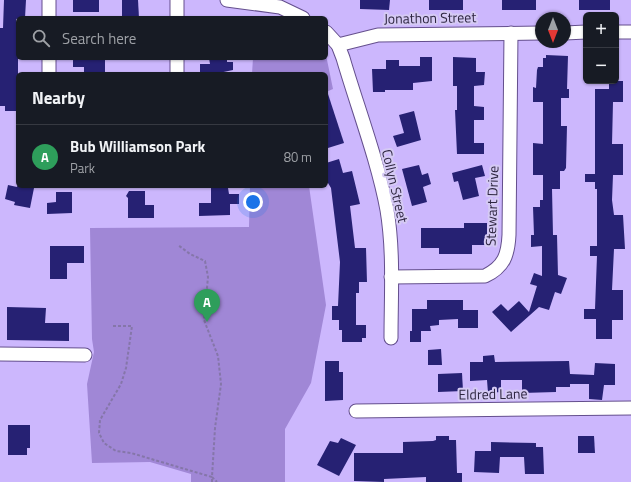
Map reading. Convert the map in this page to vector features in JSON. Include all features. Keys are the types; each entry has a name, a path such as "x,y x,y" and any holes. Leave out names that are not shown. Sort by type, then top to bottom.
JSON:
{"street":[{"path":"49,0 49,16"},
{"path":"177,0 177,16"},
{"path":"227,0 280,7 299,16"},
{"path":"571,33 583,32"},
{"path":"619,32 631,32"},
{"name":"Stewart Drive","path":"391,277 485,276 496,271 503,263 508,252 509,235 510,33"},
{"name":"Jonathon Street","path":"338,45 378,35 535,33"},
{"path":"328,34 338,45"},
{"name":"Collyn Street","path":"338,45 374,163 386,210 391,277 391,338"},
{"path":"49,60 49,72"},
{"path":"177,60 177,72"},
{"path":"0,354 85,355"},
{"name":"Eldred Lane","path":"356,411 631,408"}],"path":[{"path":"178,245 190,254 205,261 208,277 204,320 218,356 221,384 215,428 212,482"},
{"path":"113,326 132,326 128,344 126,368 121,384 100,420 99,433 104,443 116,451 131,453 212,477 216,482"}],"shaded area":[{"path":"253,60 327,60 333,89 328,91 328,72 252,72"},
{"path":"250,188 309,188 326,305 311,383 285,429 285,482 191,482 191,474 150,462 92,463 87,384 94,352 92,339 90,228 249,227"}],"building":[{"path":"4,0 26,0 25,16 16,16 16,60 18,60 18,72 16,72 16,111 5,111 5,106 0,106 0,28 3,28"},
{"path":"73,0 99,0 99,12 73,12"},
{"path":"122,0 138,0 139,16 122,16"},
{"path":"360,0 390,0 389,10 360,9"},
{"path":"429,0 463,0 463,10 429,10"},
{"path":"502,0 536,0 536,10 502,10"},
{"path":"579,0 610,0 610,10 579,10"},
{"path":"546,55 568,56 567,89 569,89 569,98 561,98 561,126 567,126 566,168 564,171 560,171 560,189 552,189 553,235 557,235 558,275 567,278 561,294 555,292 549,310 539,307 511,332 492,312 501,304 508,311 519,301 529,312 537,286 530,284 534,273 542,276 542,246 531,247 531,235 534,235 533,207 540,207 540,200 543,200 543,175 533,175 533,143 543,144 543,102 533,102 533,87 536,88 537,70 538,67 543,67 543,58 546,58"},
{"path":"420,57 432,57 432,81 413,83 413,90 385,90 385,92 373,92 372,69 386,69 386,60 399,60 399,66 420,66"},
{"path":"453,57 476,58 476,72 485,72 484,85 474,86 474,106 484,107 484,120 474,120 474,143 484,143 484,154 457,154 455,110 457,110 457,86 453,86"},
{"path":"73,60 105,60 105,72 84,72 84,67 73,67"},
{"path":"209,60 227,60 227,62 233,62 233,70 224,72 200,72 200,64 210,64"},
{"path":"619,81 623,81 623,102 613,102 612,144 623,144 623,175 613,175 612,200 614,215 623,215 625,249 614,249 612,290 623,290 623,320 612,320 612,339 596,339 596,319 584,319 584,309 595,309 597,256 590,256 590,246 597,246 597,189 595,189 595,182 585,182 585,174 595,174 595,89 609,89 609,84 619,84"},
{"path":"328,94 344,143 328,148"},
{"path":"414,111 421,140 397,147 393,136 404,133 399,115"},
{"path":"339,159 343,173 352,171 360,204 350,206 355,248 366,248 367,282 359,282 359,293 356,293 356,325 366,325 366,338 362,338 362,342 342,342 342,330 339,330 339,320 332,320 332,306 338,306 340,262 331,188 328,183 328,162"},
{"path":"419,165 422,175 428,173 431,184 423,187 427,202 412,206 402,169"},
{"path":"482,165 485,176 475,178 479,196 463,200 458,181 454,182 452,173"},
{"path":"8,185 16,188 34,188 30,208 14,205 15,202 5,199"},
{"path":"211,188 228,188 229,194 239,194 239,204 230,204 230,215 199,216 199,203 211,203"},
{"path":"129,191 145,191 145,205 154,205 154,218 128,218 128,198 126,196"},
{"path":"56,192 72,192 72,213 47,214 47,203 56,202"},
{"path":"464,223 487,223 487,245 472,245 472,254 439,254 439,248 421,248 421,228 464,228"},
{"path":"50,246 84,246 84,263 67,263 67,279 50,279"},
{"path":"427,300 463,300 463,310 478,310 478,328 458,328 458,319 439,320 439,325 430,326 431,331 421,331 421,342 410,342 410,331 412,331 412,309 427,309"},
{"path":"7,307 46,308 45,323 69,323 69,341 7,340"},
{"path":"441,349 442,365 428,365 428,350"},
{"path":"494,355 495,362 569,361 570,374 594,375 595,363 615,364 615,385 604,385 602,400 589,399 589,384 570,384 570,387 556,387 556,392 522,393 522,380 501,380 501,392 488,393 487,380 470,381 470,362 483,362 483,356"},
{"path":"325,361 339,361 339,372 343,372 343,400 325,401"},
{"path":"462,373 463,391 438,392 438,374"},
{"path":"8,425 30,425 30,448 27,448 27,455 8,455"},
{"path":"436,436 449,436 449,440 456,440 457,473 462,473 462,482 426,482 426,477 384,479 384,482 354,481 354,453 403,453 403,442 433,441 436,440"},
{"path":"578,436 594,436 595,453 578,453"},
{"path":"341,438 356,445 339,476 317,465 330,441 338,443"},
{"path":"491,442 536,443 536,447 543,447 544,474 525,474 524,457 500,457 499,473 474,472 475,451 491,451"}],"place":[{"name":"Bub Williamson Park","path":"207,322"}]}
